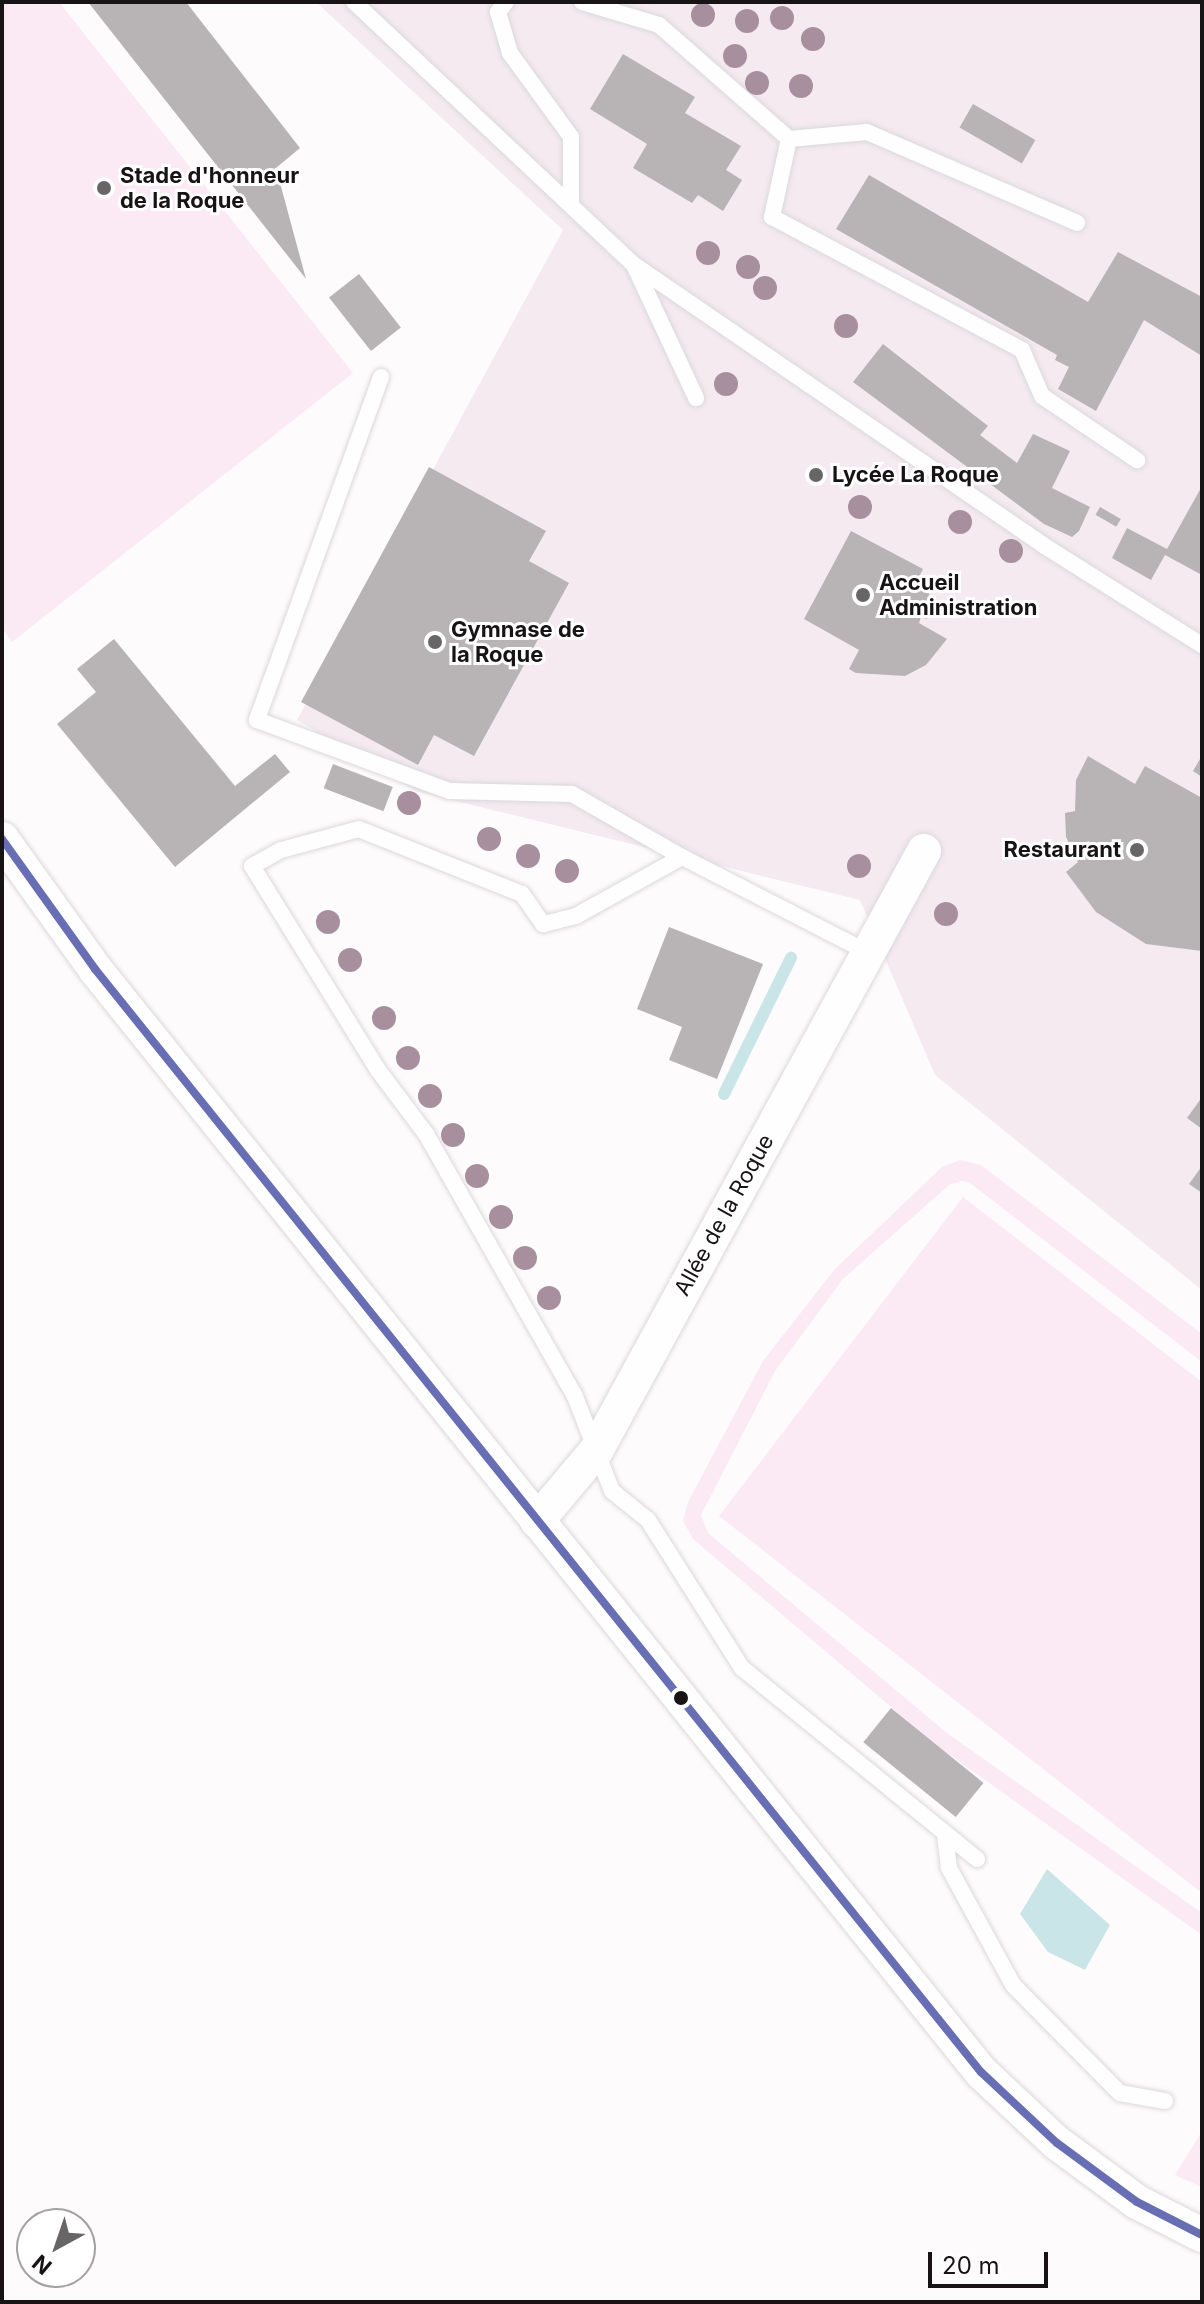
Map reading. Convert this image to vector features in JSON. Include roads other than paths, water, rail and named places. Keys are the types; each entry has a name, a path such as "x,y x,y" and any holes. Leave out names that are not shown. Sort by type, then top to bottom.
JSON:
{"street":[{"path":"2,839 95,969 981,2072 1057,2143 1114,2185 1202,2235"},
{"name":"Allée de la Roque","path":"537,1521 596,1451 924,851"}],"lane":[{"path":"354,2 633,264 1043,545 1202,645"},
{"path":"506,2 498,12 510,53 571,137 571,205"},
{"path":"582,2 659,25 789,139 867,132 1077,223"},
{"path":"789,139 772,217 1022,350 1042,396 1137,460"},
{"path":"633,264 696,398"},
{"path":"381,377 257,720 449,791 572,794 682,857 869,953"},
{"path":"682,857 576,916 543,924 522,894 359,829 281,850 252,866 378,1070 426,1134 574,1394 612,1491 648,1520 742,1668 977,1859"},
{"path":"945,1835 949,1868 1013,1985 1120,2093 1165,2101"}],"water":[{"path":"1047,1869 1110,1925 1085,1970 1048,1952 1020,1914"}],"waterway":[{"path":"724,1094 791,958"}],"place":[{"name":"Stade d'honneur de la Roque","path":"104,188"},
{"name":"Lycée La Roque","path":"816,475"},
{"name":"Accueil Administration","path":"863,595"},
{"name":"Gymnase de la Roque","path":"435,642"},
{"name":"Restaurant","path":"1137,850"}]}
